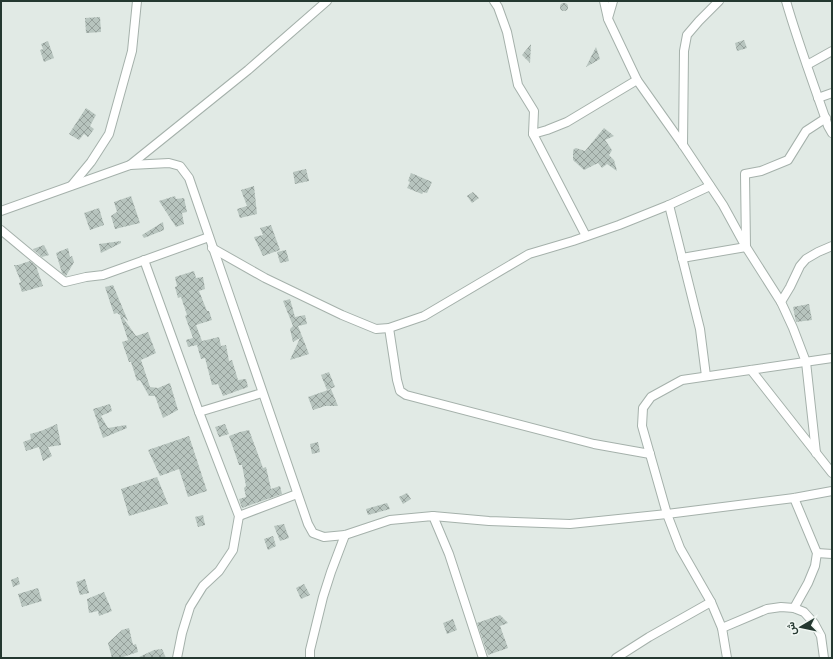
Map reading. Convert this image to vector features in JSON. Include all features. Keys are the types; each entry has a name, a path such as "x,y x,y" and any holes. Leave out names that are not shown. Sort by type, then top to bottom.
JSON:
{"street":[{"path":"71,186 91,162 109,134 132,51 137,1"},
{"path":"130,165 248,70 327,1"},
{"path":"494,1 498,7 506,32 518,85 534,110 533,134 586,236"},
{"path":"604,1 608,19 637,80 723,205 746,247 781,302 806,362 816,453"},
{"path":"608,19 613,1"},
{"path":"683,145 684,51 687,34 719,1"},
{"path":"786,1 792,24 832,133"},
{"path":"807,65 832,51"},
{"path":"533,134 548,130 567,122 637,80"},
{"path":"818,98 832,93"},
{"path":"746,247 745,174 761,171 788,160 806,131 826,118"},
{"path":"1,211 130,165 169,163 180,166 189,178 308,524 313,533 324,537 345,535 390,520 433,516 489,522 570,524 667,514 794,498 832,491"},
{"path":"212,248 265,278 342,315 376,329 389,328 424,316 529,254 619,225 669,205 710,186"},
{"path":"669,205 700,329 706,376"},
{"path":"1,230 65,282 86,277 104,275 209,236"},
{"path":"781,302 800,266 806,259 832,246"},
{"path":"682,258 746,247"},
{"path":"144,260 199,412 239,516 233,550 219,571 203,586 190,607 176,658"},
{"path":"389,328 397,380 400,391 406,395 594,444 650,454"},
{"path":"727,658 722,628 711,602 680,548 667,514 642,426 643,408 651,397 682,380 832,358"},
{"path":"751,370 832,473"},
{"path":"199,412 262,393"},
{"path":"239,516 297,494"},
{"path":"794,498 817,553 815,566 808,583 794,608"},
{"path":"433,516 449,554 483,658"},
{"path":"310,658 310,650 323,597 345,535"},
{"path":"817,553 832,554"},
{"path":"616,658 649,637 711,602"},
{"path":"722,628 767,609 781,607 794,608 804,612 814,623 821,636 824,658"}],"building":[{"path":"562,3 566,3 568,7 566,11 562,11 560,9 560,5"},
{"path":"100,17 101,32 86,33 85,18"},
{"path":"744,40 747,48 737,51 735,43"},
{"path":"48,41 54,58 44,62 40,50 43,49 41,44"},
{"path":"531,44 530,63 522,55"},
{"path":"596,47 600,59 586,67"},
{"path":"86,108 96,115 90,126 94,129 88,137 84,134 79,140 69,134"},
{"path":"604,128 614,136 605,140 612,150 609,155 614,160 617,171 607,164 602,168 598,163 584,170 573,160 573,151 576,148 585,151"},
{"path":"306,169 309,181 295,184 293,172"},
{"path":"411,173 432,182 427,193 423,192 422,194 407,188 410,182 408,181"},
{"path":"254,186 257,214 240,218 237,209 247,206 241,190"},
{"path":"473,192 479,198 472,203 467,196"},
{"path":"131,196 140,223 115,229 111,216 117,212 114,202"},
{"path":"175,196 176,199 184,198 187,212 182,213 184,224 176,227 159,201"},
{"path":"99,208 104,225 90,230 84,213"},
{"path":"163,222 164,230 144,238 142,235"},
{"path":"271,225 280,250 263,256 254,237 263,235 260,228"},
{"path":"121,241 121,243 101,253 99,244"},
{"path":"44,245 49,255 42,257 33,249"},
{"path":"68,248 70,257 72,256 74,262 66,276 62,273 56,253"},
{"path":"286,250 289,261 280,263 277,252"},
{"path":"30,261 36,266 43,286 22,292 19,283 21,282 14,265"},
{"path":"194,271 196,278 203,277 205,289 199,291 212,320 196,325 202,341 219,337 221,346 226,345 229,361 232,360 238,380 246,379 248,387 223,396 218,384 212,385 205,358 201,359 197,345 188,347 186,340 193,338 185,316 187,315 181,297 178,298 175,287 177,286 175,277"},
{"path":"113,285 128,321 122,316 136,336 148,332 156,353 141,360 150,387 158,388 170,383 178,410 163,418 155,396 149,396 140,380 137,381 131,362 129,362 122,342 128,340 121,316 117,313 114,314 105,287"},
{"path":"290,299 295,317 305,315 307,324 298,326 309,354 290,360 300,338 293,342 290,329 293,326 283,301"},
{"path":"809,304 812,320 796,322 793,307"},
{"path":"329,372 335,387 327,390 321,375"},
{"path":"331,389 338,406 325,406 313,410 308,397"},
{"path":"110,404 112,411 101,416 108,428 126,425 127,428 103,438 93,409"},
{"path":"57,424 61,445 48,447 52,456 43,461 39,447 26,451 23,442 31,439 30,434"},
{"path":"225,424 229,434 219,437 215,427"},
{"path":"249,430 263,468 266,467 271,489 280,486 282,494 242,508 239,499 246,497 244,488 246,486 242,465 239,465 229,436"},
{"path":"189,436 207,491 188,497 179,469 160,476 148,450"},
{"path":"318,442 320,452 312,454 310,444"},
{"path":"157,477 168,504 129,516 121,489"},
{"path":"407,493 411,499 403,504 399,497"},
{"path":"387,503 390,509 368,515 366,509"},
{"path":"203,515 205,525 198,527 195,517"},
{"path":"284,524 289,538 280,541 274,526"},
{"path":"273,536 276,546 268,550 264,539"},
{"path":"18,577 20,584 13,587 11,580"},
{"path":"85,579 89,593 80,595 76,582"},
{"path":"304,584 310,595 301,599 296,588"},
{"path":"38,588 42,601 22,607 18,594"},
{"path":"104,592 112,611 99,616 98,611 89,613 87,599"},
{"path":"500,615 508,623 500,626 508,648 488,655 477,623"},
{"path":"453,619 457,630 447,634 443,623"},
{"path":"129,628 133,645 136,644 138,652 120,658 112,658 108,643 122,630"},
{"path":"162,649 166,658 137,658 154,650"}]}
